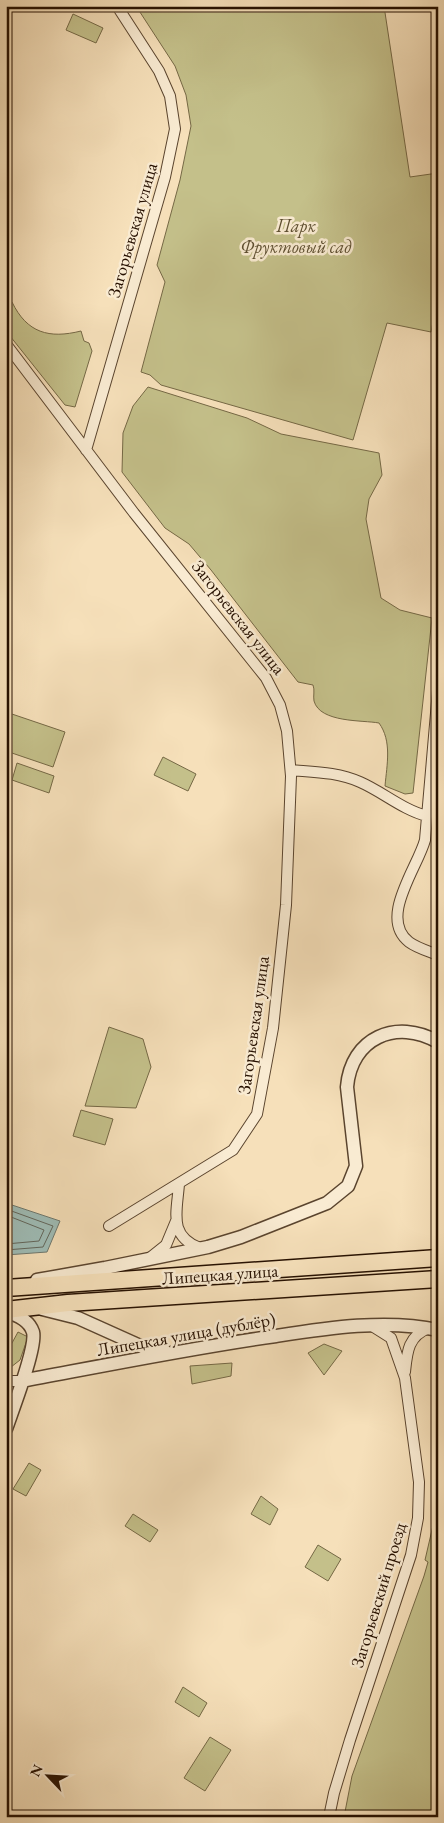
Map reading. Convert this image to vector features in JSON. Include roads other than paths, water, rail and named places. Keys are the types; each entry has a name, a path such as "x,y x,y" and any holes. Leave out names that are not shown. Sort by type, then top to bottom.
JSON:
{"main road":[{"name":"Липецкая улица","path":"6,1287 438,1258"},
{"name":"Липецкая улица","path":"6,1311 36,1307 438,1279"},
{"path":"417,1281 438,1283"}],"street":[{"name":"Загорьевская улица","path":"108,1226 233,1150 258,1114 273,1028 286,905 291,770 288,731 280,705 266,678 86,450 166,177 175,129 170,96 159,71 117,6"},
{"path":"6,344 86,450"},
{"path":"438,690 427,816 422,851 399,899 398,914 402,933 407,941 438,955"},
{"path":"291,770 325,773 358,781 397,803 427,816"},
{"path":"6,1287 200,1248 241,1236 326,1203 339,1194 353,1177 356,1166 347,1087 348,1075 360,1051 382,1035 394,1031 418,1033 438,1042"},
{"path":"179,1184 178,1231 184,1240 200,1248"},
{"path":"146,1260 166,1245 177,1220"},
{"path":"36,1307 78,1318 148,1349 168,1351 192,1349"},
{"path":"6,1311 22,1318 28,1323 33,1332 32,1344 22,1380 6,1429"},
{"path":"372,1326 391,1338 405,1378"},
{"name":"Липецкая улица (дублёр)","path":"6,1381 22,1380 293,1333 372,1326 433,1329"},
{"path":"405,1378 407,1351 411,1342 420,1331 433,1329"},
{"name":"Загорьевский проезд","path":"329,1817 350,1740 411,1555 418,1518 419,1482 405,1378"}],"water":[{"path":"6,1203 60,1221 47,1252 6,1255"}],"park label":[{"name":"Парк Фруктовый сад","path":"296,235"}]}
